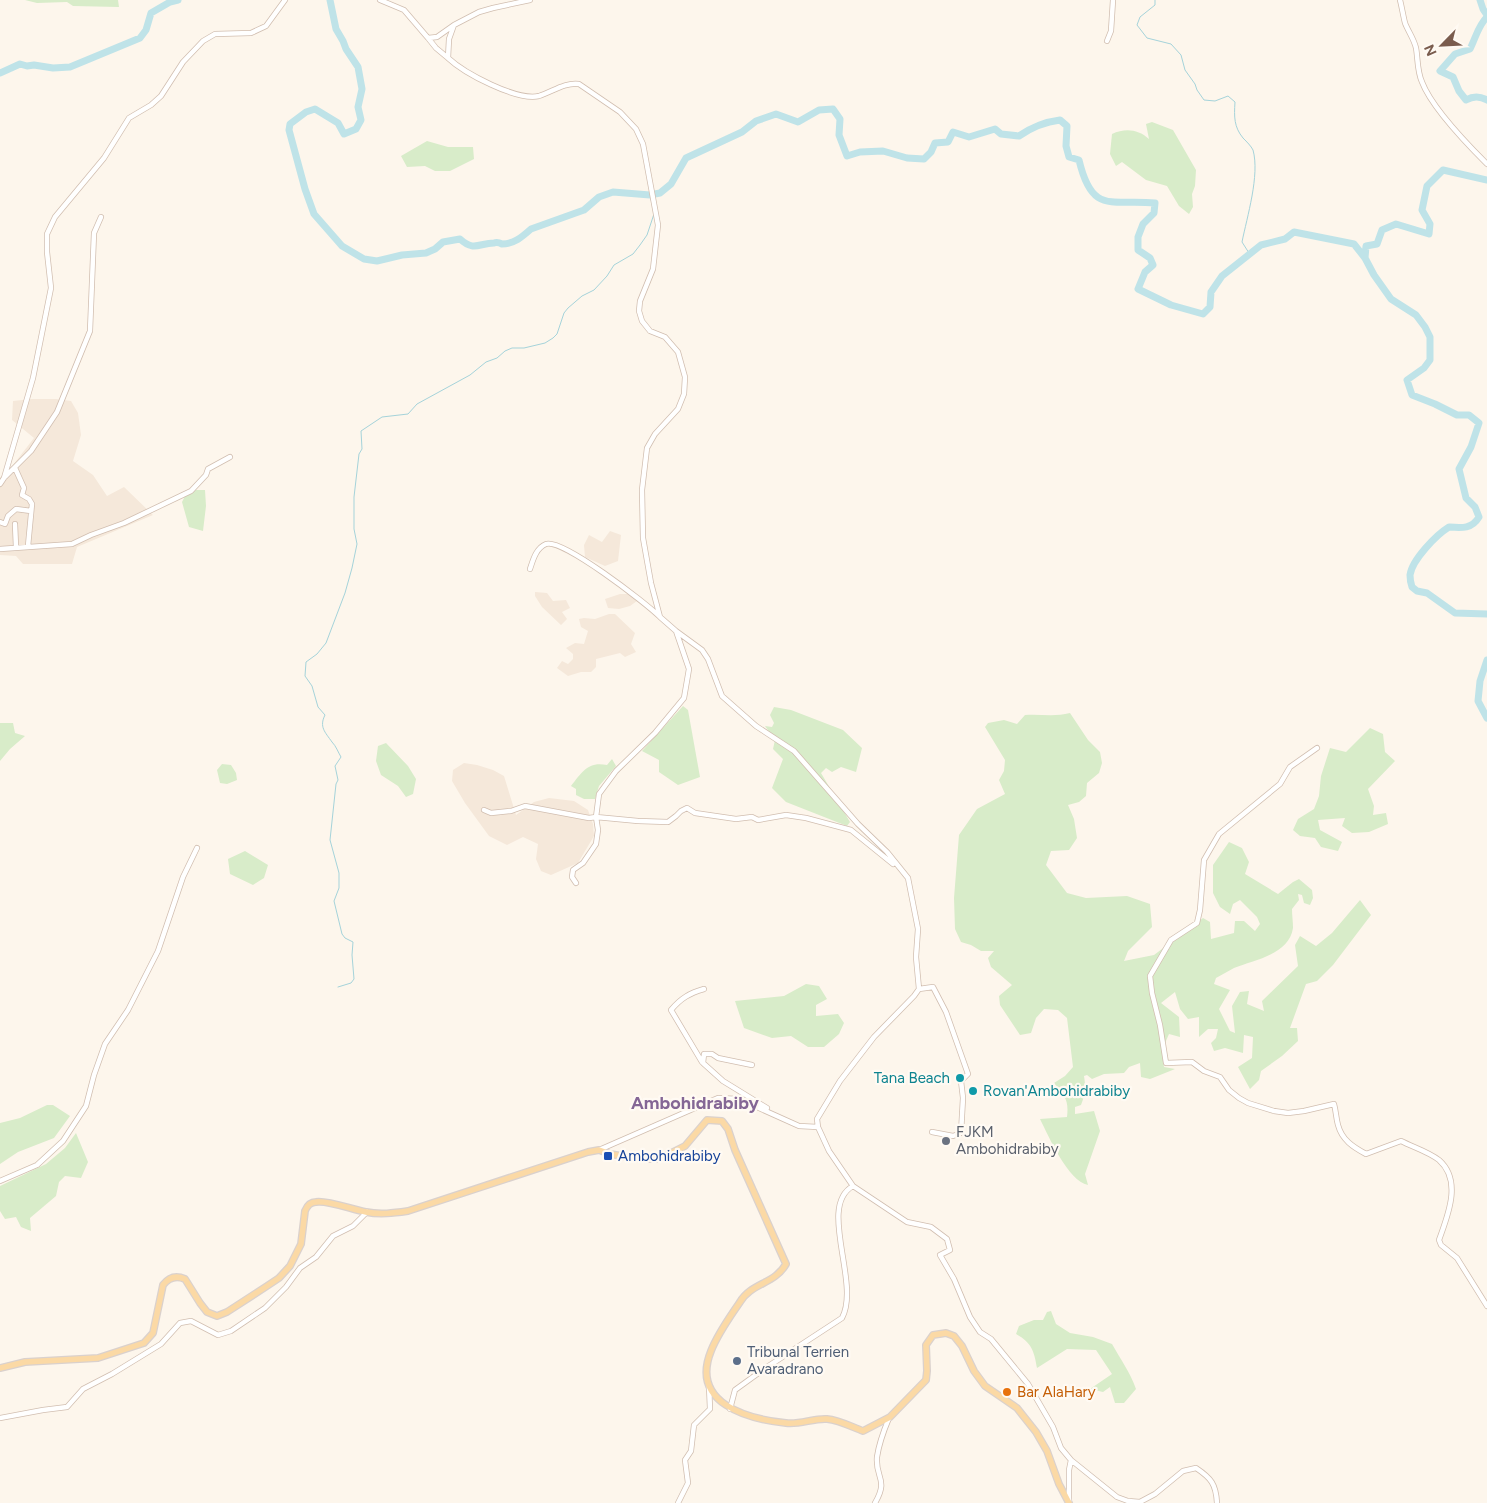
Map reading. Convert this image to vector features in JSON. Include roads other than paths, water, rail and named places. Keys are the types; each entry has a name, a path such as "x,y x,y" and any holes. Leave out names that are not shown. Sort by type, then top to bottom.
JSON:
{"main road":[{"path":"0,1368 25,1362 98,1358 144,1343 153,1333 163,1285 166,1281 175,1277 185,1279 207,1312 213,1315 222,1315 279,1278 290,1266 299,1250 305,1211 311,1203 322,1202 367,1212 388,1214 408,1211 588,1152 599,1150 610,1154 640,1159 659,1159 685,1146 706,1120 722,1121 728,1129 738,1158 786,1264 781,1273 743,1297 710,1351 707,1375 709,1386 716,1398 730,1409 757,1418 788,1424 828,1419 864,1431 890,1417 926,1380 926,1345 934,1335 946,1333 954,1336 962,1346 974,1371 985,1386 1017,1408 1036,1432 1047,1451 1069,1503"}],"street":[{"path":"4,478 33,378 51,288 47,234 55,217 104,158 130,118 151,105 161,96 183,62 203,41 215,34 251,33 266,26 285,0"},
{"path":"380,0 404,10 436,48 466,72 518,95 537,96 573,83 579,84 620,112 636,129 643,144 658,225 653,269 640,301 639,311 642,320 650,331 665,337 678,352 685,377 684,394 678,409 655,434 647,448 642,490 643,538 651,584 660,616"},
{"path":"428,38 437,37 454,25 493,8 530,0"},
{"path":"1107,41 1111,31 1113,0"},
{"path":"1400,0 1406,24 1416,48 1417,66 1422,83 1452,126 1487,164"},
{"path":"448,58 449,39 454,25"},
{"path":"0,484 31,451 57,412 90,331 94,233 101,217"},
{"path":"0,549 72,544 124,523 191,491 206,475 208,469 230,457"},
{"path":"15,468 24,488 22,495 32,504 28,546"},
{"path":"0,522 5,524 8,516 16,509 31,512"},
{"path":"15,524 16,547"},
{"path":"530,569 539,549 548,543 556,544 599,569 702,650 708,659 722,696 756,726 794,751 858,824 887,852 901,871"},
{"path":"576,883 572,877 573,870 583,863 596,844 598,830 596,817 599,794 616,771 655,733 684,698 689,670 676,631"},
{"path":"1316,748 1290,767 1280,784 1219,834 1204,860 1200,910 1196,923 1171,940 1150,976 1166,1063 1192,1062 1204,1071 1220,1077 1229,1090 1239,1098 1248,1103 1274,1111 1288,1113 1334,1104 1337,1123 1342,1137 1366,1154 1401,1142 1439,1160 1445,1166 1452,1192 1450,1206 1438,1240 1441,1245 1457,1258 1487,1306"},
{"path":"484,810 491,813 511,811 525,806 575,817 668,822 680,811 688,808 695,813 722,818 752,817 758,820 786,815 806,818 850,830 901,871 908,878 918,929 916,957 919,989 909,1002 874,1037 840,1081 817,1119 818,1127 829,1151 853,1186 907,1222 931,1227 946,1239 950,1250 940,1255 954,1279 970,1317 980,1332 990,1340 1028,1384 1053,1427 1061,1448 1071,1460 1117,1497 1128,1501 1140,1502 1155,1494 1183,1471 1196,1468 1209,1477 1216,1490 1217,1503"},
{"path":"0,1181 37,1165 63,1141 86,1106 94,1074 106,1044 128,1010 155,957 183,877 197,848"},
{"path":"919,989 934,987 946,1012 968,1074 961,1081 963,1098 961,1133 953,1136 932,1132"},
{"path":"704,989 689,994 678,1001 671,1010 703,1063 723,1080 769,1111"},
{"path":"703,1063 704,1054 712,1054 718,1058 752,1065"},
{"path":"599,1150 718,1098 739,1099 799,1126 818,1127"},
{"path":"730,1409 734,1390 842,1318 846,1308 847,1289 845,1265 838,1229 838,1213 844,1194 853,1186"},
{"path":"0,1418 67,1407 83,1389 161,1344 174,1329 185,1321 192,1321 218,1335 231,1331 265,1308 286,1287 300,1268 316,1257 333,1236 353,1226 367,1212"},
{"path":"678,1503 688,1483 685,1460 691,1452 694,1425 710,1409 709,1386"},
{"path":"875,1503 882,1492 877,1458 884,1430 890,1417"},
{"path":"1069,1503 1071,1460"}],"waterway":[{"path":"0,73 20,64 53,68 70,67 140,38 146,30 151,13 170,2 178,0"},
{"path":"330,0 336,29 358,67 362,89 358,107 361,120 356,129 344,134 338,123 315,109 306,112 290,124 289,130 314,214 342,246 364,259 377,261 402,255 426,253 435,249 443,242 460,239 473,246 489,243 510,243 531,229 584,210 599,197 613,192 650,195 660,193 671,184 686,158 742,132 756,121 776,114 798,122 819,110 833,109 840,119 839,135 847,156 860,152 883,151 907,158 924,159 931,152 935,143 948,142 953,132 969,137 995,129 1001,134 1019,136 1038,125 1060,120 1067,126 1066,146 1069,157 1079,160 1084,177 1090,189 1097,197 1105,201 1155,203 1154,213 1143,224 1138,237 1138,250 1150,258 1153,265 1145,272 1138,289 1171,305 1203,314 1210,307 1211,292 1222,276 1261,245 1285,239 1294,232 1354,244 1391,299 1416,315 1430,337 1430,360 1424,368 1407,380 1412,395 1457,415 1469,415 1479,423 1471,447 1459,469 1466,498 1475,507 1479,517 1470,526 1449,527 1431,542 1415,562 1412,569 1410,575 1412,587 1417,591 1427,593 1455,613 1487,614"},
{"path":"1155,0 1155,5 1140,17 1137,25 1147,38 1171,44 1181,55 1185,70 1204,100 1215,101 1228,96 1235,102 1236,126 1253,150 1255,160 1254,184 1242,242 1249,253"},
{"path":"1480,0 1487,15"},
{"path":"1487,17 1479,28 1470,49 1455,54 1440,71 1453,77 1459,91 1466,100 1476,97 1487,100"},
{"path":"1365,258 1366,246 1377,244 1382,230 1396,224 1429,234 1430,224 1422,210 1427,186 1443,170 1487,180"},
{"path":"650,195 653,207"},
{"path":"338,987 351,983 354,979 353,942 342,934 334,901 339,888 339,873 330,840 338,780 335,766 341,757 324,729 323,719 325,715 318,707 312,686 305,676 306,662 317,654 326,643 345,593 352,568 357,544 354,529 354,497 359,454 362,449 361,431 382,417 408,414 417,404 470,375 486,362 497,358 505,351 512,348 524,348 545,343 553,338 557,334 564,313 568,308 582,296 594,290 614,265 633,254 647,235 654,214"},
{"path":"1487,660 1480,681 1478,701 1487,718"}],"place":[{"name":"Tana Beach","path":"960,1078"},
{"name":"Rovan'Ambohidrabiby","path":"973,1091"},
{"name":"FJKM Ambohidrabiby","path":"946,1141"},
{"name":"Ambohidrabiby","path":"608,1156"},
{"name":"Tribunal Terrien Avaradrano","path":"737,1361"},
{"name":"Bar AlaHary","path":"1007,1392"}],"district":[{"name":"Ambohidrabiby","path":"695,1103"}]}
